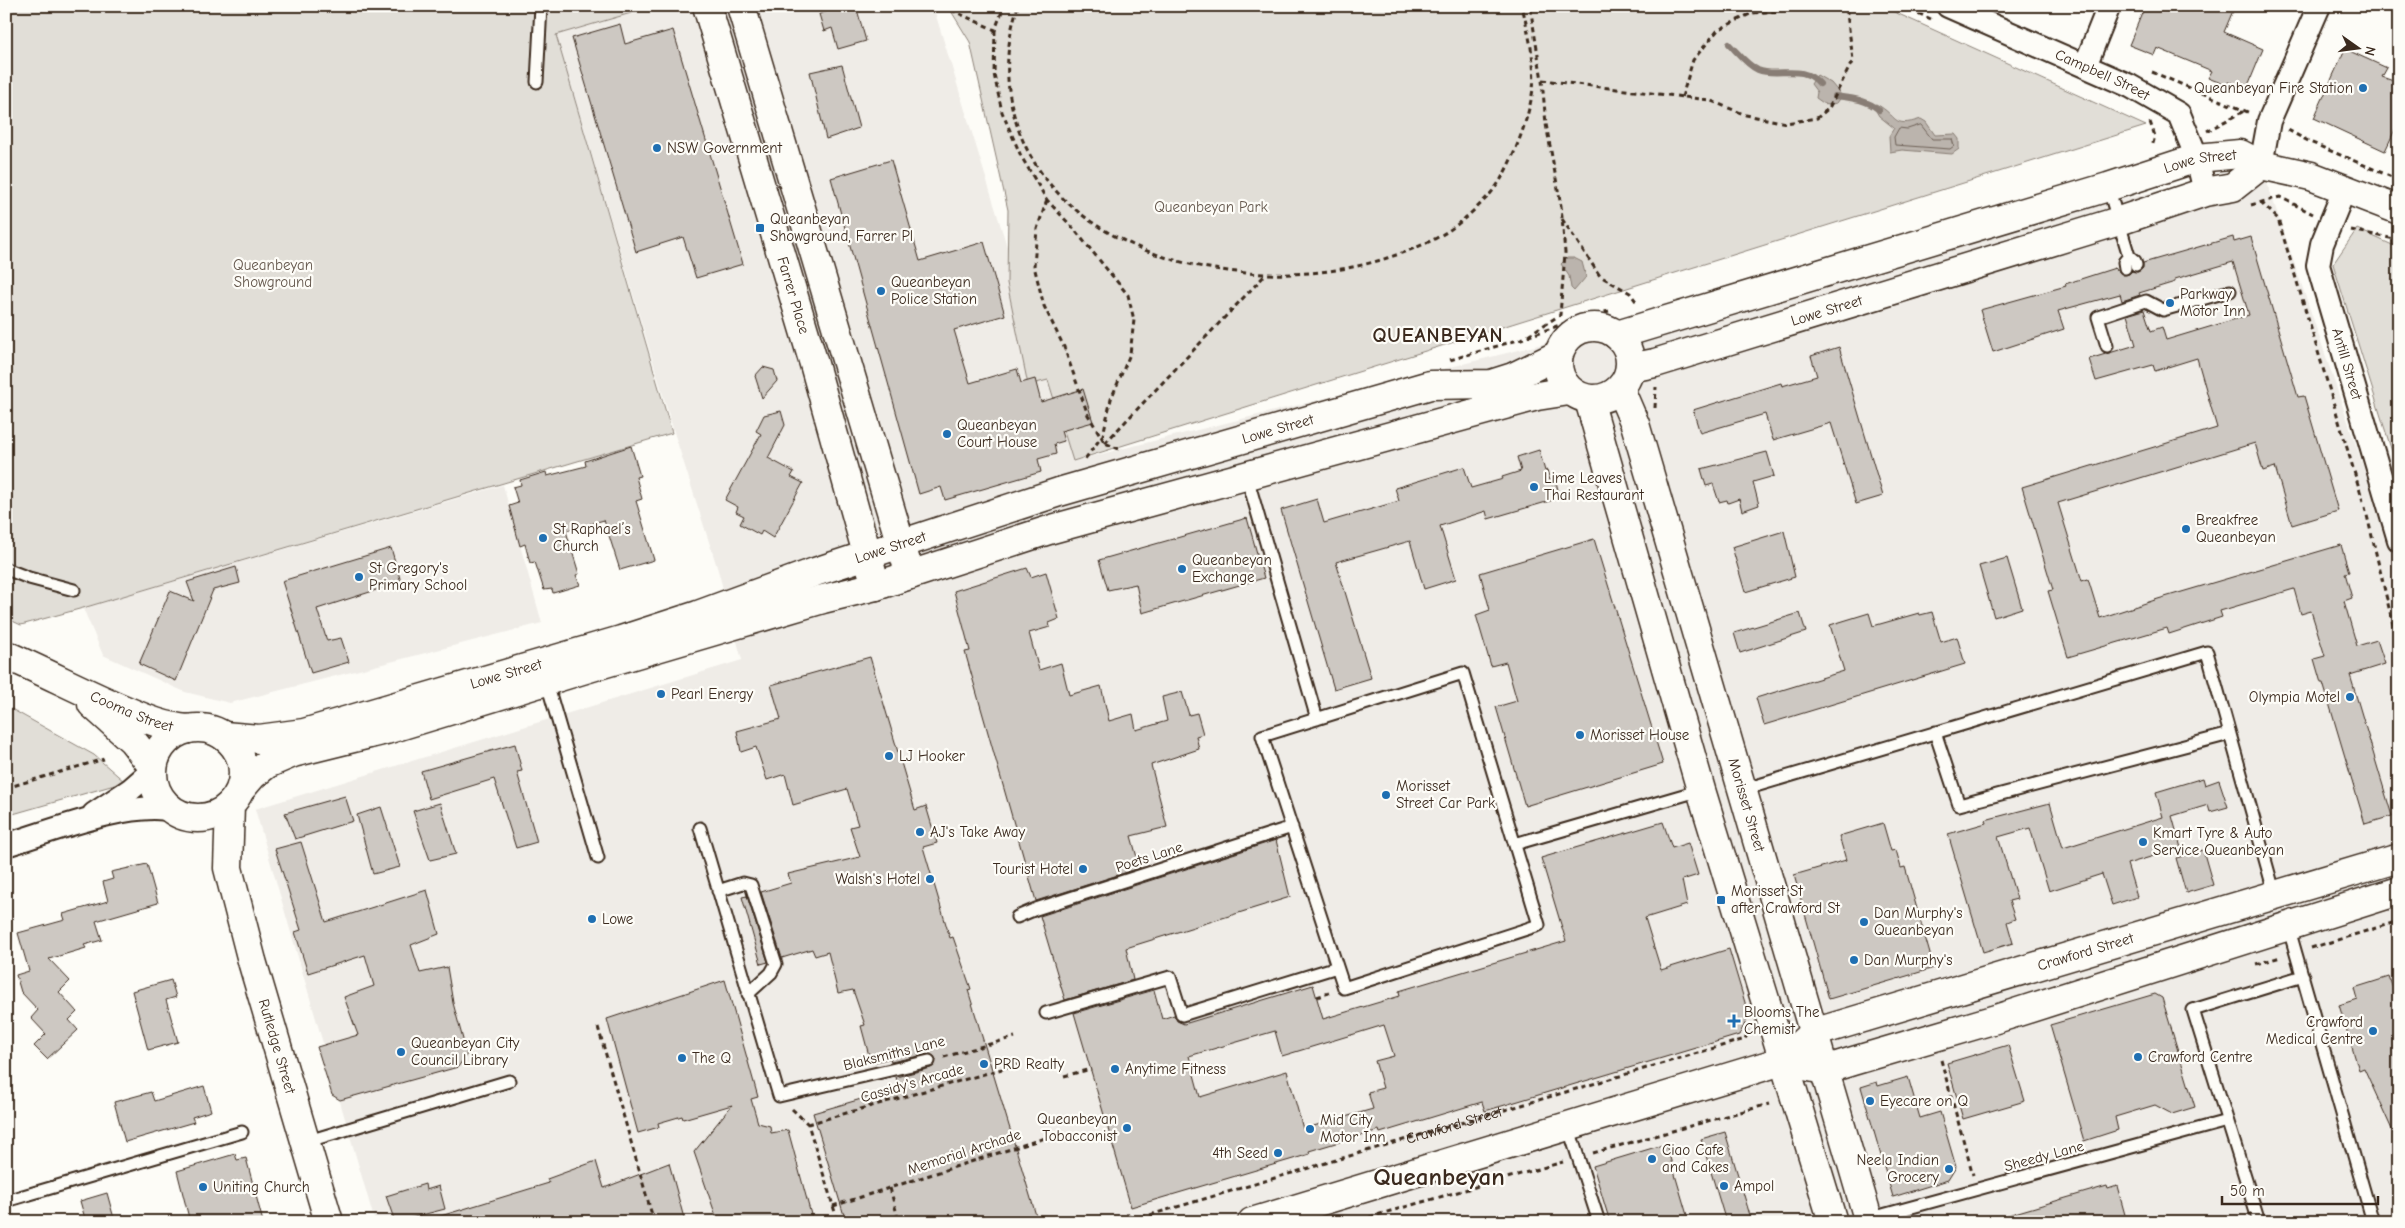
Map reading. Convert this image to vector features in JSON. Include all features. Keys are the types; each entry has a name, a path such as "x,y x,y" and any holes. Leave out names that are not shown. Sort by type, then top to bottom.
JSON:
{"main road":[{"name":"Farrer Place","path":"707,6 876,586"},
{"path":"741,6 910,575"},
{"name":"Lowe Street","path":"1614,323 2108,187 2198,158 2240,154 2261,165 2233,187 2204,192 2119,221 1655,363 1625,378"},
{"path":"756,174 787,165"},
{"path":"2261,165 2311,176 2399,210"},
{"path":"1614,323 1610,330 1596,326 1584,328 1573,333 1564,342 1558,355 1559,374 1579,395 1833,1222"},
{"path":"1579,395 1606,398 1625,378 1627,347 1614,323"},
{"name":"Lowe Street","path":"235,797 260,768 281,757 386,730 815,572 1059,492 1430,384 1491,384 1513,378 1558,355"},
{"name":"Morisset Street","path":"1625,378 1634,424 1868,1220"},
{"name":"Lowe Street","path":"224,736 260,739 304,733 876,586 1052,529 1537,396 1579,395"},
{"name":"Cooma Street","path":"6,655 42,671 76,690 157,723 188,729"},
{"name":"Cooma Street","path":"76,690 132,740 153,769"},
{"path":"207,728 224,736 234,745 240,756 244,776 235,797 214,816 183,814 159,796 153,769 157,754 175,734 188,729 207,728"},
{"name":"Rutledge Street","path":"235,797 228,868 252,962 329,1222"},
{"name":"Rutledge Street","path":"183,814 228,868"},
{"name":"Crawford Street","path":"1252,1222 1782,1061 1813,1033 2399,858"},
{"name":"Crawford Street","path":"1782,1061 1824,1070 1996,1019 2399,891"}],"street":[{"path":"2085,66 2109,6"},
{"path":"2261,165 2269,121 2319,6"},
{"name":"Campbell Street","path":"1943,14 2085,66 2130,86 2179,114 2198,158 2204,192"},
{"name":"Antill Street","path":"2345,188 2322,244 2318,266 2399,540"},
{"path":"86,819 130,790 153,769"},
{"path":"6,845 86,819 149,808 183,814"}],"lane":[{"path":"537,82 541,6"},
{"path":"2108,187 2130,263"},
{"path":"2107,346 2098,317 2139,298 2163,310 2230,291"},
{"path":"1247,477 1317,719"},
{"path":"6,569 29,578 74,590"},
{"path":"1742,790 2207,652 2275,895"},
{"path":"544,672 598,858"},
{"path":"1463,673 1539,925 1344,988 1262,736 1317,719 1463,673"},
{"path":"1935,732 1959,805 2230,734"},
{"path":"1515,844 1700,790"},
{"name":"Poets Lane","path":"1017,917 1036,909 1292,827"},
{"path":"700,828 778,1096"},
{"path":"718,890 743,883 751,885 776,964 772,973 748,994"},
{"path":"2288,926 2373,1222"},
{"path":"1046,1013 1170,977 1182,1015 1337,967"},
{"path":"2259,1222 2193,1010 2303,976"},
{"name":"Blaksmiths Lane","path":"778,1096 929,1061"},
{"path":"305,1142 509,1082"},
{"name":"Sheedy Lane","path":"1868,1220 2227,1121"},
{"path":"1568,1125 1599,1222"},
{"path":"6,1202 242,1132"},
{"path":"6,1215 8,1222"}],"path":[{"path":"943,6 995,30"},
{"path":"1004,6 995,30 994,74 1002,112 1021,156 1047,200 1073,228 1128,295 1134,320 1130,354 1111,399 1101,437 1081,464"},
{"path":"1018,6 1008,56 1008,84 1014,117 1023,141 1043,178 1066,202 1090,222 1162,256 1196,266 1266,274 1323,272 1365,265 1422,246 1464,219 1500,180 1522,131 1533,88 1531,52 1522,6"},
{"path":"1521,339 1560,315 1564,253 1562,218 1546,124 1542,80 1530,6"},
{"path":"1542,80 1682,97 1709,100 1746,116 1786,123 1817,118 1829,108 1853,60 1845,6 1752,13 1718,30 1693,60 1682,97"},
{"path":"1902,6 1943,14"},
{"path":"2147,70 2269,121 2310,142 2399,180"},
{"path":"2149,118 2155,136 2150,154"},
{"path":"2242,207 2280,197 2358,233 2399,240"},
{"path":"1047,200 1037,229 1034,266 1044,306 1064,347 1088,415 1105,443 1126,452"},
{"path":"2260,202 2278,219 2375,545 2399,650"},
{"path":"1562,218 1600,276 1630,293 1638,305"},
{"path":"1105,443 1266,274"},
{"path":"1629,307 1648,302"},
{"path":"1446,361 1521,339 1582,317 1614,323"},
{"path":"6,788 104,759"},
{"path":"598,1027 654,1222"},
{"name":"Blaksmiths Lane","path":"929,1061 1016,1037"},
{"name":"Crawford Street","path":"1128,1213 1133,1220 1745,1039"},
{"path":"1940,1057 1977,1190"},
{"name":"Cassidy's Arcade","path":"808,1124 1022,1063"},
{"path":"1064,1076 1091,1069"},
{"path":"778,1096 808,1124 838,1222"},
{"path":"1352,1222 1769,1104"},
{"name":"Memorial Archade","path":"833,1206 1045,1138"},
{"name":"Memorial Archade","path":"890,1188 899,1222"}],"shaded area":[{"path":"655,6 933,6 1073,461 2261,165 2399,572 2399,1222 375,1222 255,809 742,660 718,570 673,429 556,35"},
{"name":"St Gregory's Primary School","path":"503,485 542,623 230,703 185,692 103,655 83,608"}],"green space":[{"name":"Queanbeyan Showground","path":"6,6 655,6 556,35 672,433 83,608 21,625 6,618"},
{"name":"Queanbeyan Park","path":"948,6 1881,6 2146,126 1073,461 1048,380 1028,385 1007,283 1008,210 970,42"},
{"path":"2357,229 2399,248 2399,474 2333,264"},
{"path":"6,706 94,755 125,782 6,816"}],"water":[{"path":"1817,75 1831,83 1842,96 1837,103 1826,105 1816,98 1817,92 1811,84"},
{"path":"1876,104 1900,122 1905,123 1921,119 1926,122 1935,135 1955,134 1959,139 1959,149 1952,154 1902,150 1890,152 1889,136 1894,128 1879,116 1873,106"},
{"path":"1567,258 1574,258 1582,262 1586,277 1574,291 1571,288 1569,276 1561,264"}],"building":[{"path":"846,6 856,6 866,41 838,49 832,28 824,31 819,14"},
{"path":"2145,6 2235,6 2224,32 2263,49 2247,88 2228,82 2226,85 2208,78 2212,71 2157,48 2154,55 2129,45"},
{"name":"NSW Government","path":"620,24 625,44 673,30 743,264 696,278 683,237 636,252 572,38"},
{"path":"2345,49 2387,68 2382,77 2399,83 2399,121 2385,151 2314,118"},
{"path":"842,65 859,128 826,139 810,72"},
{"path":"891,160 920,261 984,242 1005,315 954,330 970,383 1017,369 1021,383 1035,379 1041,402 1083,389 1093,422 1061,431 1064,441 1054,444 1056,454 1038,459 1041,472 945,500 941,487 919,494 831,178"},
{"path":"2233,237 2234,242 2251,237 2298,397 2304,396 2338,511 2292,525 2275,467 2263,471 2255,443 2058,503 2082,581 2088,579 2100,618 2341,545 2349,572 2345,573 2352,598 2344,601 2357,646 2377,640 2385,664 2350,675 2392,816 2365,824 2323,683 2321,683 2314,659 2325,656 2311,611 2301,614 2294,589 2220,611 2222,617 2169,634 2167,628 2068,657 2048,591 2053,590 2022,487 2217,428 2197,358 2155,371 2153,365 2096,381 2089,359 2136,345 2127,315 2144,310 2151,331 2162,327 2166,340 2249,315 2233,262 2175,279 2175,282 2139,293 2140,295 2122,301 2120,294 2058,311 2064,329 1993,352 1980,310 2066,286 2065,284 2115,268 2123,275 2129,274 2132,271 2138,272 2143,268 2143,263"},
{"path":"1839,347 1883,496 1856,504 1831,423 1773,440 1765,414 1700,433 1693,410 1781,383 1782,386 1817,376 1811,356"},
{"path":"763,367 774,370 777,381 762,398 755,376"},
{"path":"781,411 785,425 768,458 794,472 791,477 803,483 773,538 762,531 760,535 740,524 744,516 736,512 738,507 725,500 761,434 756,431 764,415"},
{"path":"631,446 640,476 636,477 642,499 636,501 654,560 620,570 604,520 566,531 579,574 576,575 580,585 553,593 552,589 544,590 535,562 530,563 525,544 520,546 509,506 518,503 513,487 521,485 520,480 546,472 547,476 586,466 585,461"},
{"path":"1539,450 1545,471 1547,470 1550,480 1555,478 1560,498 1488,519 1486,511 1440,526 1456,579 1424,589 1410,541 1336,562 1371,678 1334,689 1281,510 1317,499 1324,523 1399,501 1395,488 1464,467 1471,488 1503,479 1502,477 1521,471 1517,457"},
{"path":"1767,452 1774,476 1753,482 1759,505 1742,511 1739,499 1728,503 1727,500 1719,502 1713,484 1706,486 1701,469"},
{"name":"Queanbeyan Exchange","path":"1247,518 1264,578 1142,613 1136,584 1108,590 1099,560"},
{"path":"1784,531 1795,577 1745,592 1732,547"},
{"path":"1594,539 1663,764 1525,806 1496,707 1517,701 1506,662 1491,666 1476,615 1490,610 1480,573"},
{"path":"391,548 401,582 317,609 327,641 341,638 349,662 311,673 282,581"},
{"path":"2007,558 2022,608 1994,617 1979,566"},
{"path":"236,567 240,583 213,590 176,681 139,664 170,591 194,601 187,582"},
{"path":"1027,568 1031,577 1046,572 1059,619 1049,623 1050,627 1029,633 1039,670 1061,663 1069,695 1101,686 1109,721 1133,714 1136,730 1167,721 1162,697 1182,692 1189,715 1197,713 1203,734 1196,736 1199,749 1151,765 1167,827 1131,836 1140,868 1036,901 965,652 970,651 954,591"},
{"path":"1932,612 1941,642 1957,637 1965,664 1764,725 1756,698 1844,671 1830,625 1869,613 1873,626 1919,613 1920,615"},
{"path":"1800,613 1806,632 1740,653 1734,633"},
{"path":"870,657 915,810 926,806 937,843 923,847 950,938 953,937 971,989 968,990 1038,1222 846,1222 813,1113 899,1088 896,1077 931,1068 936,1060 934,1056 928,1054 891,1062 890,1058 871,1063 861,1026 865,1025 853,990 838,993 828,952 815,956 812,949 782,958 761,892 791,883 788,874 860,857 850,827 858,825 847,789 793,805 785,774 767,780 756,747 741,752 737,731 781,719 771,685"},
{"path":"515,744 522,771 517,772 537,842 516,848 494,779 429,799 421,771"},
{"path":"2203,778 2205,785 2219,780 2228,807 2210,812 2208,805 2172,816 2181,848 2127,864 2137,897 2112,905 2102,874 2049,891 2030,828 1998,837 2017,899 2009,901 2015,919 2007,922 2013,943 1983,952 1948,834 1986,823 1985,820 2050,803 2063,848 2163,817 2156,792"},
{"path":"345,796 353,821 295,839 285,813"},
{"path":"440,803 456,854 430,860 413,811"},
{"path":"381,807 400,867 373,874 357,815"},
{"path":"1663,822 1672,848 1688,843 1698,875 1682,880 1687,905 1645,918 1661,970 1729,949 1749,1016 1739,1035 1485,1111 1482,1102 1380,1133 1379,1130 1309,1151 1310,1154 1131,1207 1074,1013 1154,990 1162,1019 1174,1015 1177,1021 1184,1024 1313,985 1323,1019 1400,996 1399,991 1566,941 1541,858","holes":["1384,1025 1394,1056 1375,1061 1383,1088 1368,1092 1373,1109 1303,1129 1287,1071 1200,1097 1189,1056 1275,1031 1282,1056"]},
{"name":"Dan Murphy's Queanbeyan","path":"1883,823 1891,851 1896,850 1901,868 1905,867 1934,968 1829,999 1794,875 1846,860 1839,836"},
{"path":"1276,840 1290,897 1126,948 1133,980 1065,1000 1040,916"},
{"path":"301,842 326,922 427,890 439,934 411,945 420,973 447,967 453,1003 467,1054 458,1067 340,1100 332,1095 317,1047 358,1035 344,997 374,986 365,955 308,973 295,932 301,930 275,849"},
{"path":"2203,850 2213,885 2186,893 2176,858"},
{"path":"147,864 158,903 96,921 102,940 84,945 86,948 49,959 70,981 59,992 77,1012 69,1020 78,1030 47,1059 34,1046 46,1034 31,1018 38,1010 21,992 16,975 29,971 18,933 65,920 63,914 108,901 103,882 113,879 111,872"},
{"path":"747,896 768,962 761,964 742,897"},
{"name":"Crawford Medical Centre","path":"2389,977 2393,989 2399,987 2399,1145 2364,1068 2359,1070 2339,1005 2357,999 2354,988"},
{"path":"171,980 176,997 166,1000 178,1042 148,1050 132,991"},
{"name":"The Q","path":"725,980 758,1097 751,1099 758,1123 770,1126 771,1133 788,1130 813,1222 718,1222 694,1152 732,1105 683,1119 682,1116 658,1123 659,1127 638,1133 607,1019"},
{"name":"Crawford Centre","path":"2155,994 2162,998 2195,1107 2172,1114 2155,1105 2115,1117 2118,1130 2084,1141 2050,1025"},
{"path":"2008,1045 2025,1101 1963,1119 1947,1063"},
{"path":"1908,1077 1920,1118 1940,1112 1956,1167 1948,1180 1893,1197 1861,1087 1877,1082 1878,1086"},
{"path":"204,1086 211,1111 192,1117 194,1122 125,1142 114,1102 151,1092 154,1101"},
{"path":"1725,1132 1752,1222 1726,1222 1701,1139"},
{"path":"1666,1144 1689,1222 1610,1222 1593,1166"},
{"name":"Uniting Church","path":"235,1154 237,1160 246,1158 263,1222 190,1222 177,1171"},
{"path":"596,1161 604,1188 669,1163 685,1222 435,1222 434,1218 549,1183 547,1179"},
{"path":"425,1184 426,1190 439,1186 445,1209 395,1222 386,1196"},
{"path":"2107,1186 2108,1189 2117,1186 2127,1222 2002,1222 2001,1217"},
{"path":"107,1193 115,1222 86,1222 80,1201"}],"waterway":[{"path":"1729,44 1746,62 1758,70 1773,73 1798,72 1806,74 1820,84"},
{"path":"1835,96 1864,101 1879,110"}],"place":[{"name":"Queanbeyan Fire Station","path":"2363,88"},
{"name":"NSW Government","path":"657,148"},
{"name":"Queanbeyan Showground, Farrer Pl","path":"760,228"},
{"name":"Queanbeyan Police Station","path":"881,291"},
{"name":"Parkway Motor Inn","path":"2170,303"},
{"name":"Queanbeyan Court House","path":"947,434"},
{"name":"Lime Leaves Thai Restaurant","path":"1534,487"},
{"name":"Breakfree Queanbeyan","path":"2186,529"},
{"name":"St Raphael’s Church","path":"543,538"},
{"name":"Queanbeyan Exchange","path":"1182,569"},
{"name":"St Gregory's Primary School","path":"359,577"},
{"name":"Pearl Energy","path":"661,694"},
{"name":"Olympia Motel","path":"2350,697"},
{"name":"Morisset House","path":"1580,735"},
{"name":"LJ Hooker","path":"889,756"},
{"name":"Morisset Street Car Park","path":"1386,795"},
{"name":"AJ's Take Away","path":"920,832"},
{"name":"Kmart Tyre & Auto Service Queanbeyan","path":"2143,842"},
{"name":"Tourist Hotel","path":"1083,869"},
{"name":"Walsh's Hotel","path":"930,879"},
{"name":"Morisset St after Crawford St","path":"1721,900"},
{"name":"Lowe","path":"592,919"},
{"name":"Dan Murphy's Queanbeyan","path":"1864,922"},
{"name":"Dan Murphy's","path":"1854,960"},
{"name":"Blooms The Chemist","path":"1734,1021"},
{"name":"Crawford Medical Centre","path":"2373,1031"},
{"name":"Queanbeyan City Council Library","path":"401,1052"},
{"name":"Crawford Centre","path":"2138,1057"},
{"name":"The Q","path":"682,1058"},
{"name":"PRD Realty","path":"984,1064"},
{"name":"Anytime Fitness","path":"1115,1069"},
{"name":"Eyecare on Q","path":"1870,1101"},
{"name":"Queanbeyan Tobacconist","path":"1127,1128"},
{"name":"Mid City Motor Inn","path":"1310,1129"},
{"name":"4th Seed","path":"1278,1153"},
{"name":"Ciao Cafe and Cakes","path":"1652,1159"},
{"name":"Neela Indian Grocery","path":"1949,1169"},
{"name":"Ampol","path":"1724,1186"},
{"name":"Uniting Church","path":"203,1187"}],"district":[{"name":"QUEANBEYAN","path":"1438,335"},
{"name":"Queanbeyan","path":"1439,1176"}]}
